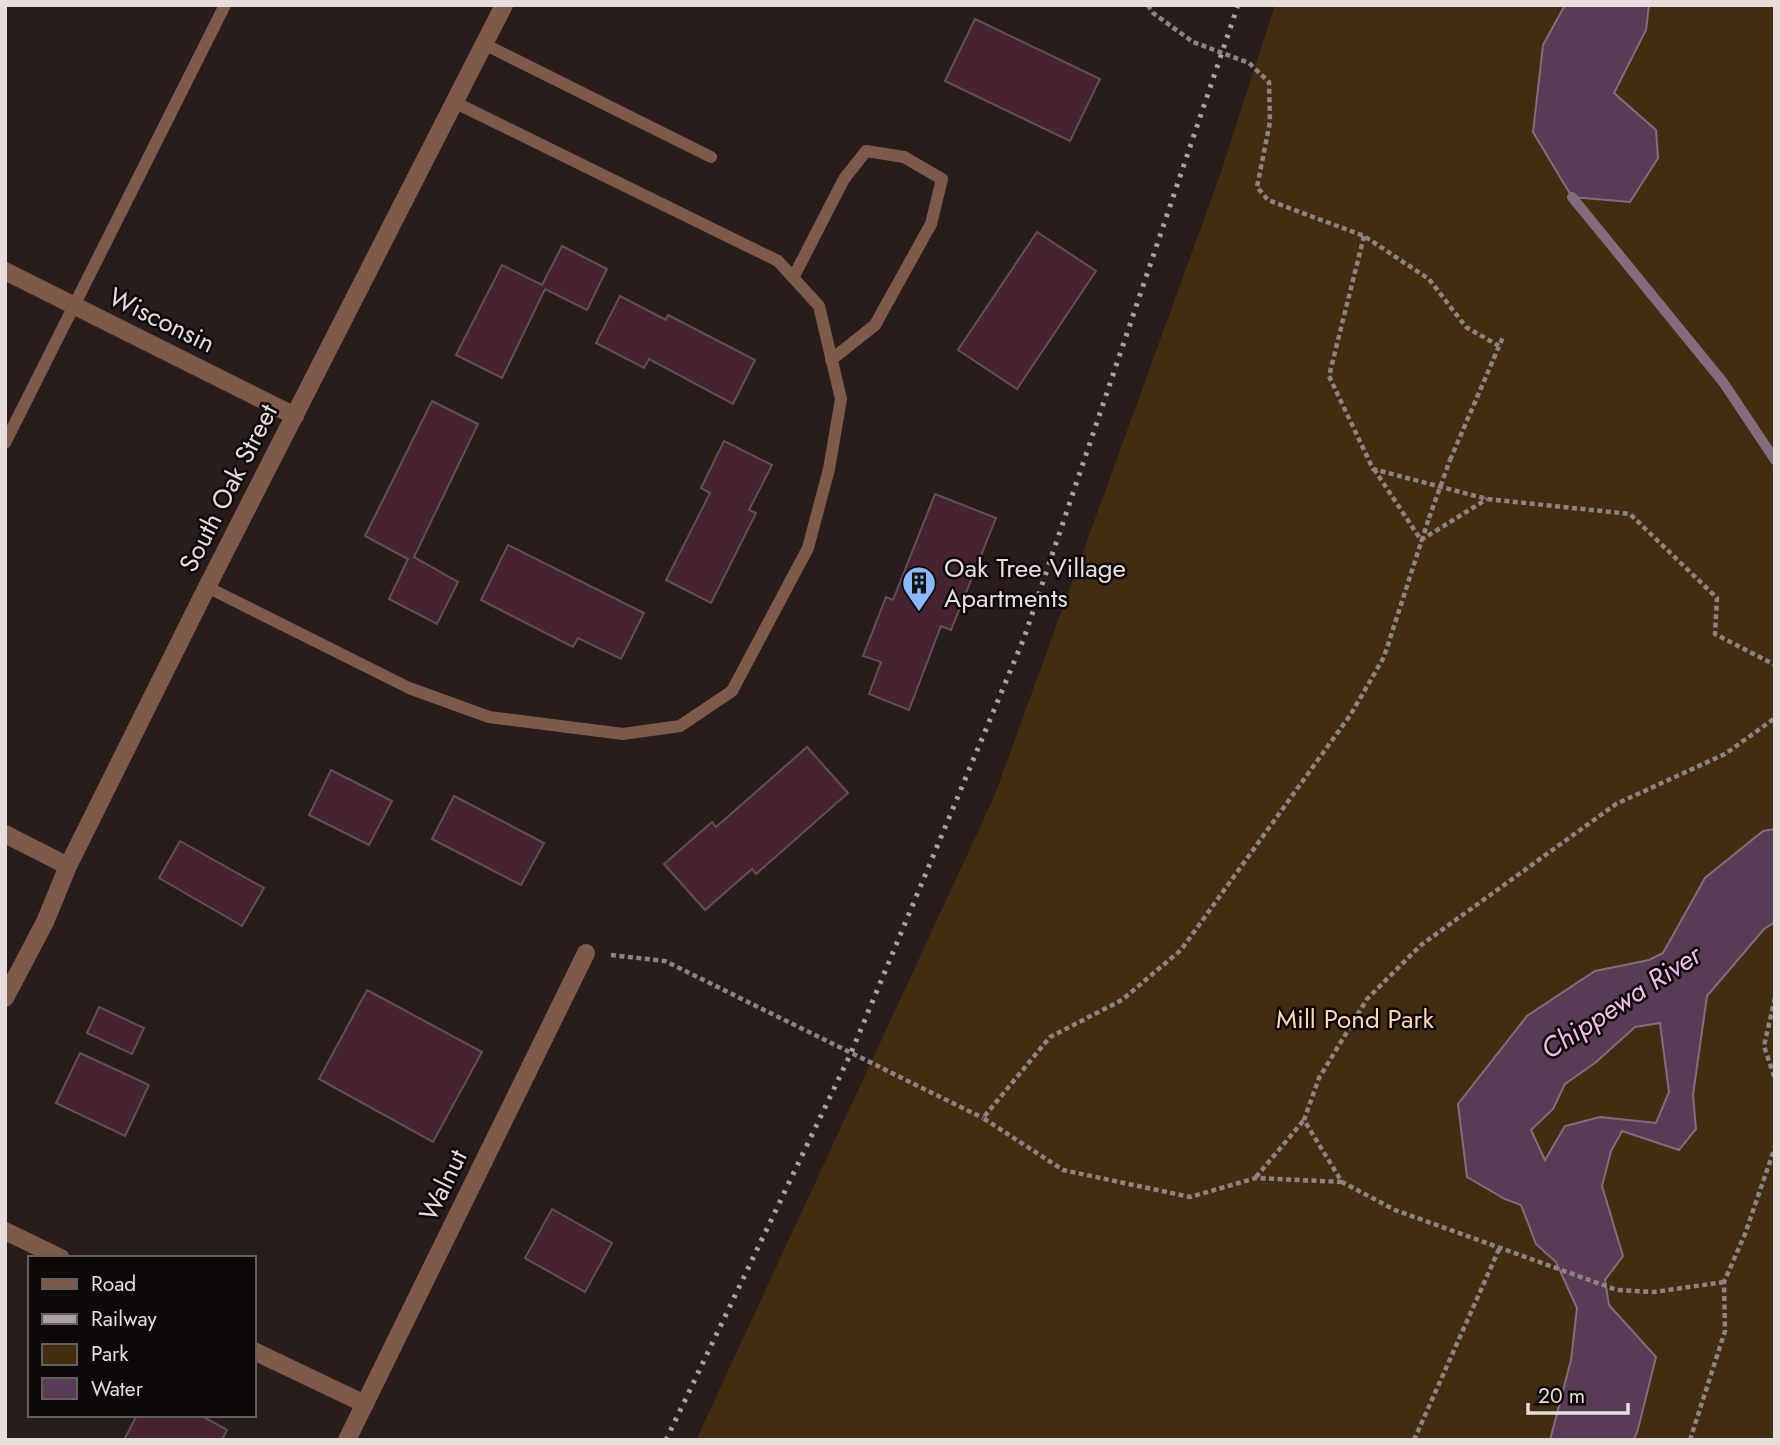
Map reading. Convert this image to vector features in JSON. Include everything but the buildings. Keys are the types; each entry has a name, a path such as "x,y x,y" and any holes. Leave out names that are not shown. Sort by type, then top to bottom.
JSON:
{"street":[{"name":"South Oak Street","path":"5,998 45,922 68,866 207,587 504,5"},
{"name":"Wisconsin","path":"5,271 295,416"},
{"path":"5,834 68,866"},
{"name":"Walnut","path":"347,1440 586,953"},
{"path":"5,1231 57,1256"},
{"path":"256,1352 365,1404"}],"lane":[{"path":"5,443 225,5"},
{"path":"484,44 711,157"},
{"path":"207,587 409,688 489,717 623,734 680,726 732,691 808,548 830,469 841,399 818,306 778,261 454,102"},
{"path":"793,278 844,179 866,151 904,157 942,179 931,224 875,325 831,360"}],"path":[{"path":"1148,5 1153,13 1193,42 1249,63 1269,82 1270,122 1257,187 1268,200 1364,236 1429,279 1466,327 1499,346"},
{"path":"1364,236 1329,376 1373,469 1421,540"},
{"path":"983,1118 1050,1037 1122,1000 1181,950 1351,714 1384,657 1450,460 1503,337"},
{"path":"1373,469 1487,499 1630,514 1717,598 1715,634 1775,665"},
{"path":"1421,540 1487,499"},
{"path":"1255,1178 1304,1121 1319,1078 1367,999 1421,945 1616,804 1725,754 1775,718"},
{"path":"586,953 666,961 983,1118 1063,1170 1190,1197 1255,1178 1342,1182 1395,1210 1617,1290 1654,1292 1724,1282"},
{"path":"1775,998 1764,1046 1775,1079"},
{"path":"1304,1121 1342,1182"},
{"path":"1690,1440 1725,1331 1724,1282 1745,1234 1775,1147"},
{"path":"1414,1440 1500,1247"}],"green space":[{"name":"Mill Pond Park","path":"1275,5 1775,5 1775,1440 696,1440 994,797 1220,175"}],"water":[{"path":"1565,5 1649,5 1646,30 1614,93 1656,130 1658,158 1630,202 1572,197 1533,132 1543,45"},
{"name":"Chippewa River","path":"1775,829 1775,922 1764,929 1707,996 1693,1095 1696,1129 1679,1150 1622,1131 1611,1151 1602,1186 1623,1256 1605,1280 1609,1305 1656,1357 1638,1429 1634,1440 1550,1440 1571,1360 1577,1308 1556,1262 1536,1244 1521,1205 1467,1177 1458,1104 1527,1016 1595,971 1649,960 1663,953 1705,878 1763,831","holes":["1660,1023 1669,1092 1656,1123 1600,1117 1565,1126 1545,1160 1531,1130 1553,1109 1565,1084 1595,1063 1635,1027"]}],"waterway":[{"path":"1572,197 1723,382 1775,460"}],"railway":[{"path":"666,1440 851,1053 1024,638 1238,5"}],"place":[{"name":"Oak Tree Village Apartments","path":"919,613"}]}
